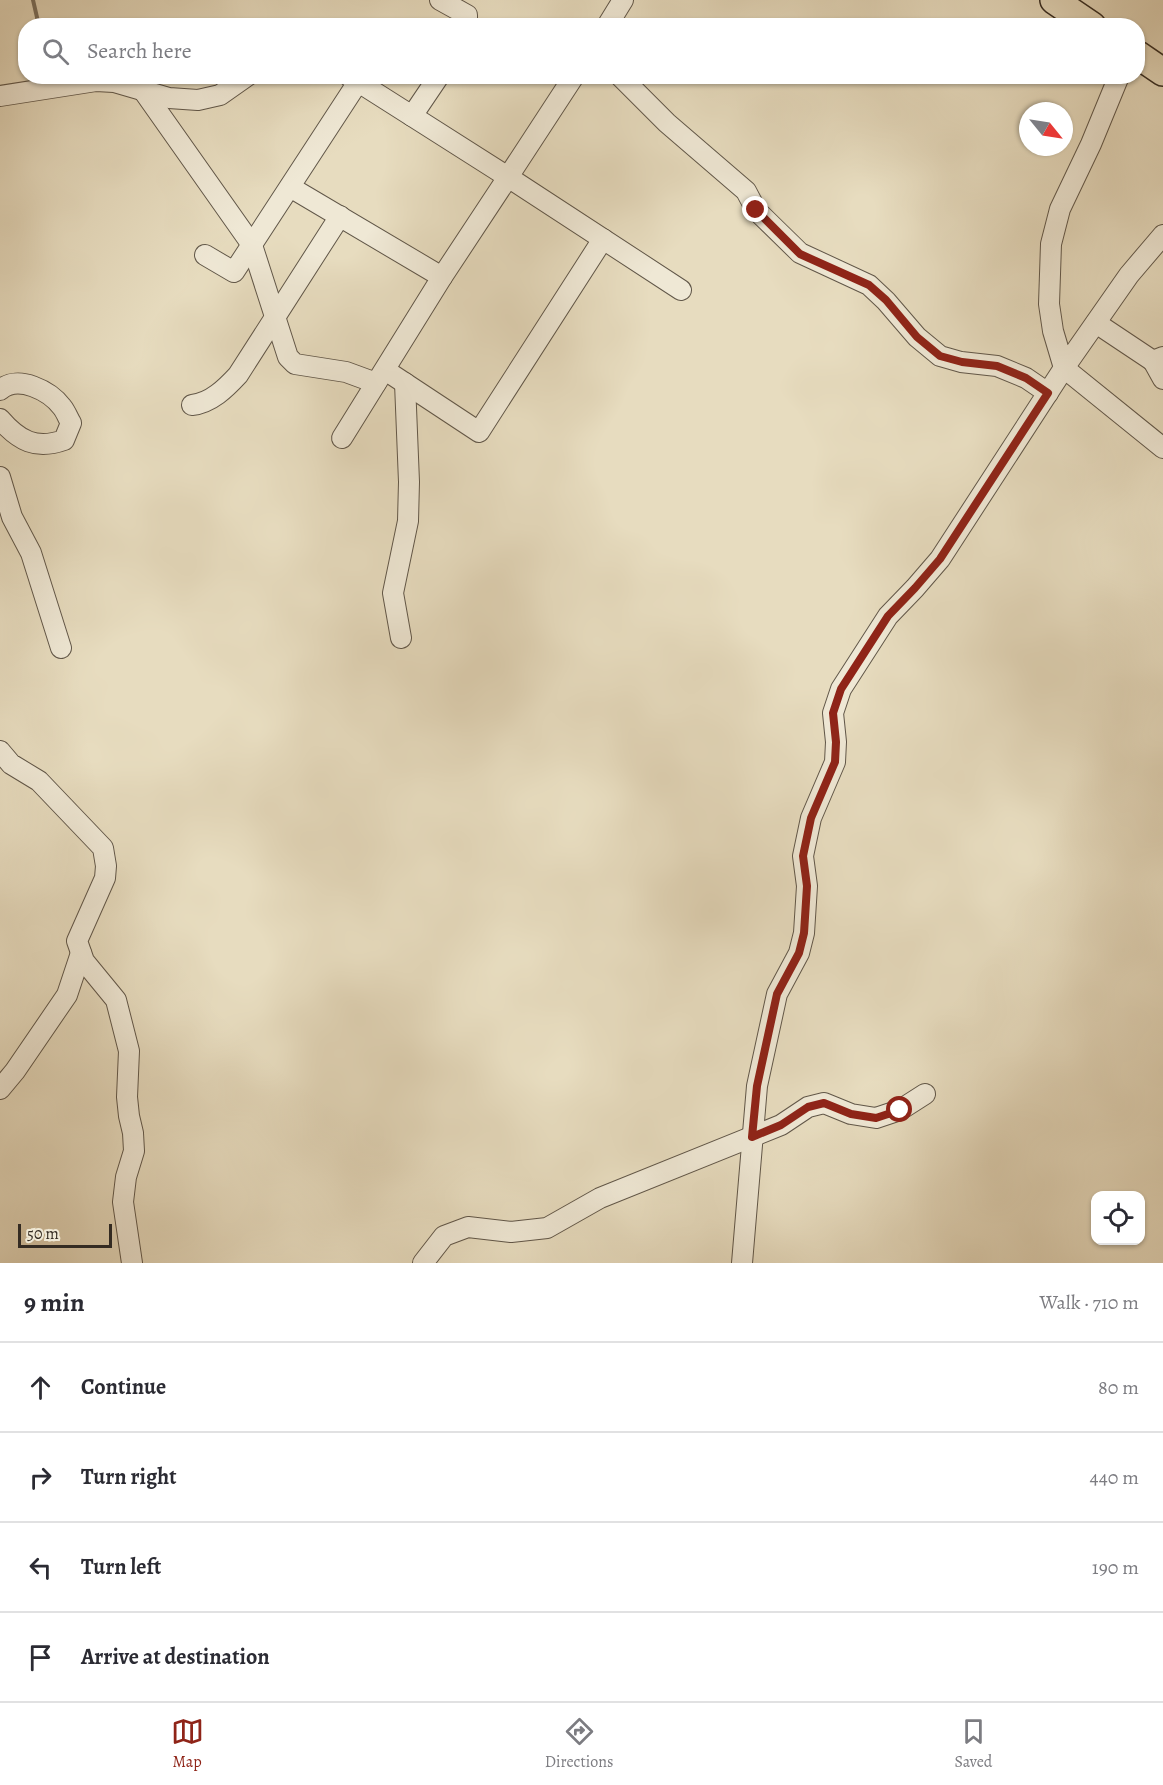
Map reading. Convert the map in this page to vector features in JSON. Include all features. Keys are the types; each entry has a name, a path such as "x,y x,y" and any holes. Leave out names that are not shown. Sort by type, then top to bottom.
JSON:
{"highway":[{"path":"1054,0 1080,18"},
{"path":"1145,61 1163,72"}],"lane":[{"path":"440,0 468,17"},
{"path":"612,18 623,0"},
{"path":"0,96 77,84"},
{"path":"122,84 169,98 198,100 220,95 236,84"},
{"path":"205,255 234,272 290,187 351,84"},
{"path":"362,84 681,290"},
{"path":"412,116 434,84"},
{"path":"342,438 442,278 569,84"},
{"path":"628,84 651,108 746,191 756,210 800,254 869,285 886,300 917,337 940,356 962,362 997,366 1026,378 1048,393"},
{"path":"1116,84 1091,144 1060,208 1052,244 1049,304 1053,331 1064,368 1163,448"},
{"path":"142,89 252,245 288,357 295,364 380,376 405,383 478,432 603,239"},
{"path":"290,187 442,278"},
{"path":"192,405 202,404 225,389 238,375 340,216"},
{"path":"742,1263 757,1086 777,994 799,953 804,933 807,886 803,856 811,818 835,762 836,742 833,713 841,689 888,616 940,559 1064,368 1129,275 1163,235"},
{"path":"1096,323 1158,359 1163,379"},
{"path":"401,638 393,593 408,521 410,482 405,383"},
{"path":"0,390 21,384 42,389 62,406 71,423 64,440 48,446 33,443 11,432 0,419"},
{"path":"0,477 12,517 31,553 61,648"},
{"path":"0,751 11,764 46,787 103,848 105,878 77,941 84,961 116,1000 129,1051 127,1096 134,1133 134,1151 126,1177 123,1202 132,1263"},
{"path":"0,1089 67,995 81,953"},
{"path":"423,1263 444,1236 468,1227 511,1232 547,1228 600,1198 781,1125 808,1107 824,1103 851,1114 876,1118 900,1110 925,1094"}],"waterway":[{"path":"33,0 37,18"}],"route":[{"path":"756,210 800,254 869,285 886,300 917,337 940,356 962,362 997,366 1026,378 1048,393 940,559 888,616 841,689 833,713 836,742 835,762 811,818 803,856 807,886 804,933 799,953 777,994 757,1086 752,1137 781,1125 808,1107 824,1103 851,1114 876,1118 900,1110"}]}
